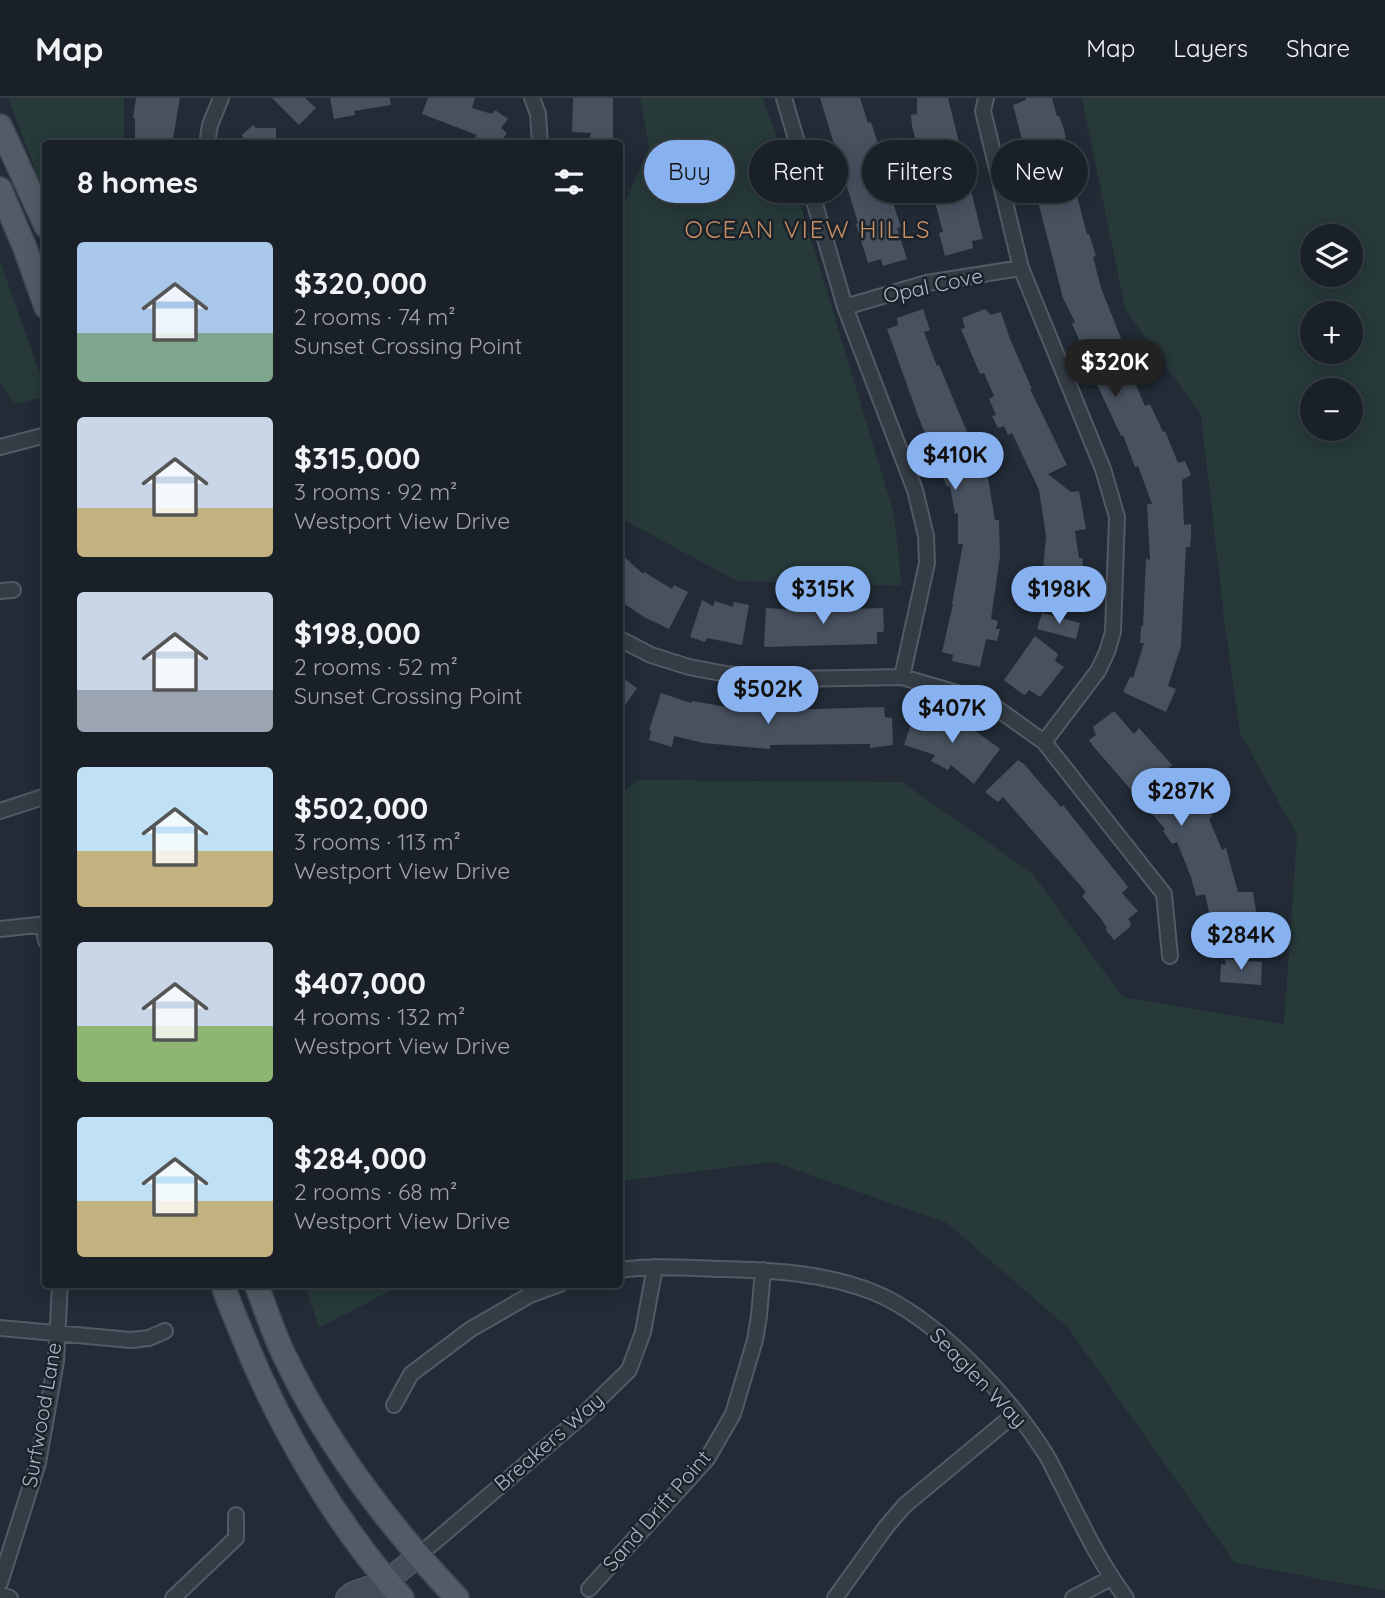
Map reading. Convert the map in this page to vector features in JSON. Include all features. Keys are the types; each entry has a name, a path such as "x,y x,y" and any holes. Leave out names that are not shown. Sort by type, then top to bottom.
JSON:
{"main road":[{"path":"0,126 42,217"},
{"path":"0,188 26,248 42,295"},
{"path":"225,1288 256,1368 295,1446 387,1592"},
{"path":"258,1288 285,1359 330,1438 389,1523 457,1598"}],"street":[{"path":"207,140 209,125 221,98"},
{"path":"532,98 538,114 540,140"},
{"path":"784,98 845,307 915,490 926,536 927,563 902,677"},
{"path":"986,98 982,111 1021,268 1103,469 1117,517 1113,632 1107,652 1098,671 1044,742"},
{"name":"Opal Cove","path":"845,307 927,283 1021,268"},
{"path":"0,447 42,436"},
{"path":"623,641 651,656 689,667 739,676 790,679 902,677 988,702 1044,742 1164,894 1170,956"},
{"path":"0,811 42,797"},
{"path":"0,929 42,924"},
{"name":"Seaglen Way","path":"623,1270 655,1267 763,1270 820,1278 873,1292 913,1314 950,1343 1016,1413 1043,1449 1111,1578 1126,1598"},
{"name":"Breakers Way","path":"347,1598 353,1593 387,1592 418,1556 581,1417 629,1370 643,1332 655,1267"},
{"name":"Sand Drift Point","path":"589,1589 707,1458 733,1414 755,1340 763,1270"},
{"name":"Surfwood Lane","path":"0,1583 38,1463 56,1361 60,1288"},
{"path":"394,1405 411,1374 471,1329 530,1295 549,1288"},
{"path":"0,1328 131,1340 149,1338 166,1331"},
{"path":"835,1598 905,1505 1016,1413"},
{"path":"173,1598 236,1538 236,1515"},
{"path":"1073,1598 1111,1578"},
{"path":"0,1594 10,1598"}],"shaded area":[{"path":"8,98 124,98 124,140 42,140 42,187"},
{"path":"640,98 763,98 778,140 749,140 749,203 799,203 894,514 902,586 737,581 623,520 623,207 644,159 644,203 735,203 735,140 648,140"},
{"path":"1082,98 1385,98 1385,1591 1235,1563 1068,1328 947,1223 773,1162 623,1181 623,793 637,780 902,782 1032,873 1123,997 1284,1024 1297,835 1240,733 1201,415 1125,309"},
{"path":"0,261 42,380 42,398 14,404 0,382"},
{"path":"306,1288 395,1288 319,1328"}],"building":[{"path":"136,98 180,98 173,140 135,140 133,118"},
{"path":"272,98 305,98 316,108 299,125"},
{"path":"330,98 390,98 391,105 354,111 355,115 334,119"},
{"path":"428,98 475,98 472,108 492,114 495,110 508,119 501,128 507,133 502,140 473,140 477,135 422,114"},
{"path":"573,98 613,98 613,140 589,140 591,133 572,132"},
{"path":"820,98 860,98 877,140 862,140 862,203 893,203 901,227 897,228 907,259 883,266 881,259 868,263 848,190 848,140 833,140"},
{"path":"917,98 948,98 958,140 916,140 911,115 917,114"},
{"path":"1052,98 1066,138 1022,140 1013,105 1026,100"},
{"path":"253,125 256,128 276,128 276,140 243,140 242,135"},
{"path":"935,203 974,203 983,239 972,241 973,248 945,256 939,233 943,232"},
{"path":"1038,203 1079,203 1096,256 1093,257 1101,288 1124,346 1121,347 1135,374 1132,376 1145,406 1150,404 1163,432 1165,431 1178,463 1185,461 1191,475 1182,480 1184,525 1191,524 1191,536 1190,547 1186,547 1181,646 1168,686 1176,689 1166,712 1123,692 1130,677 1133,678 1144,643 1140,643 1141,626 1146,559 1150,560 1147,504 1152,504 1138,466 1135,467 1123,435 1121,436 1093,376 1095,375 1072,324 1075,322 1063,298"},
{"path":"923,309 930,330 924,332 988,478 995,520 999,520 1000,556 991,619 998,621 996,629 1000,629 997,641 986,639 980,667 952,661 953,655 942,652 963,544 958,544 958,513 955,514 950,486 947,487 918,416 887,329 898,325 897,318"},
{"path":"985,309 991,315 1001,312 1030,389 1067,465 1048,474 1071,492 1079,491 1086,529 1075,531 1079,558 1083,558 1081,603 1045,601 1047,590 1041,590 1046,536 1039,490 1012,433 1008,435 1004,426 998,428 992,416 996,415 989,399 994,396 984,373 980,374 961,329 965,328 962,318"},
{"path":"623,556 643,574 644,572 672,589 674,585 688,592 669,629 623,603"},
{"path":"702,600 713,606 715,601 733,607 734,602 749,605 742,645 707,638 705,642 690,637"},
{"path":"829,601 847,601 850,609 883,608 884,629 883,632 877,632 877,644 764,647 766,608 797,610 797,606 829,606"},
{"path":"1042,613 1080,623 1076,639 1037,629"},
{"path":"1035,636 1058,654 1055,661 1064,667 1040,697 1029,690 1025,695 1004,680"},
{"path":"623,678 637,688 623,708"},
{"path":"661,693 691,703 693,701 749,711 884,707 885,717 892,718 893,745 870,748 870,744 770,745 770,749 703,743 674,736 672,747 649,740 649,730"},
{"path":"1114,711 1134,734 1139,728 1172,765 1166,770 1196,804 1202,800 1213,816 1209,819 1222,850 1226,848 1238,892 1253,892 1261,943 1223,950 1218,922 1211,921 1205,894 1196,896 1177,842 1172,844 1163,831 1165,829 1089,740 1096,735 1093,727"},
{"path":"924,712 955,723 963,722 1000,749 974,784 951,765 948,770 931,761 935,755 904,745 911,724 918,724"},
{"path":"1018,760 1061,807 1063,805 1128,887 1122,893 1138,911 1128,919 1130,927 1114,940 1082,896 1086,892 1003,797 998,802 985,792"},
{"path":"1225,959 1262,962 1261,985 1220,982 1221,964 1226,965"}],"district":[{"name":"OCEAN VIEW HILLS","path":"808,230"}]}
